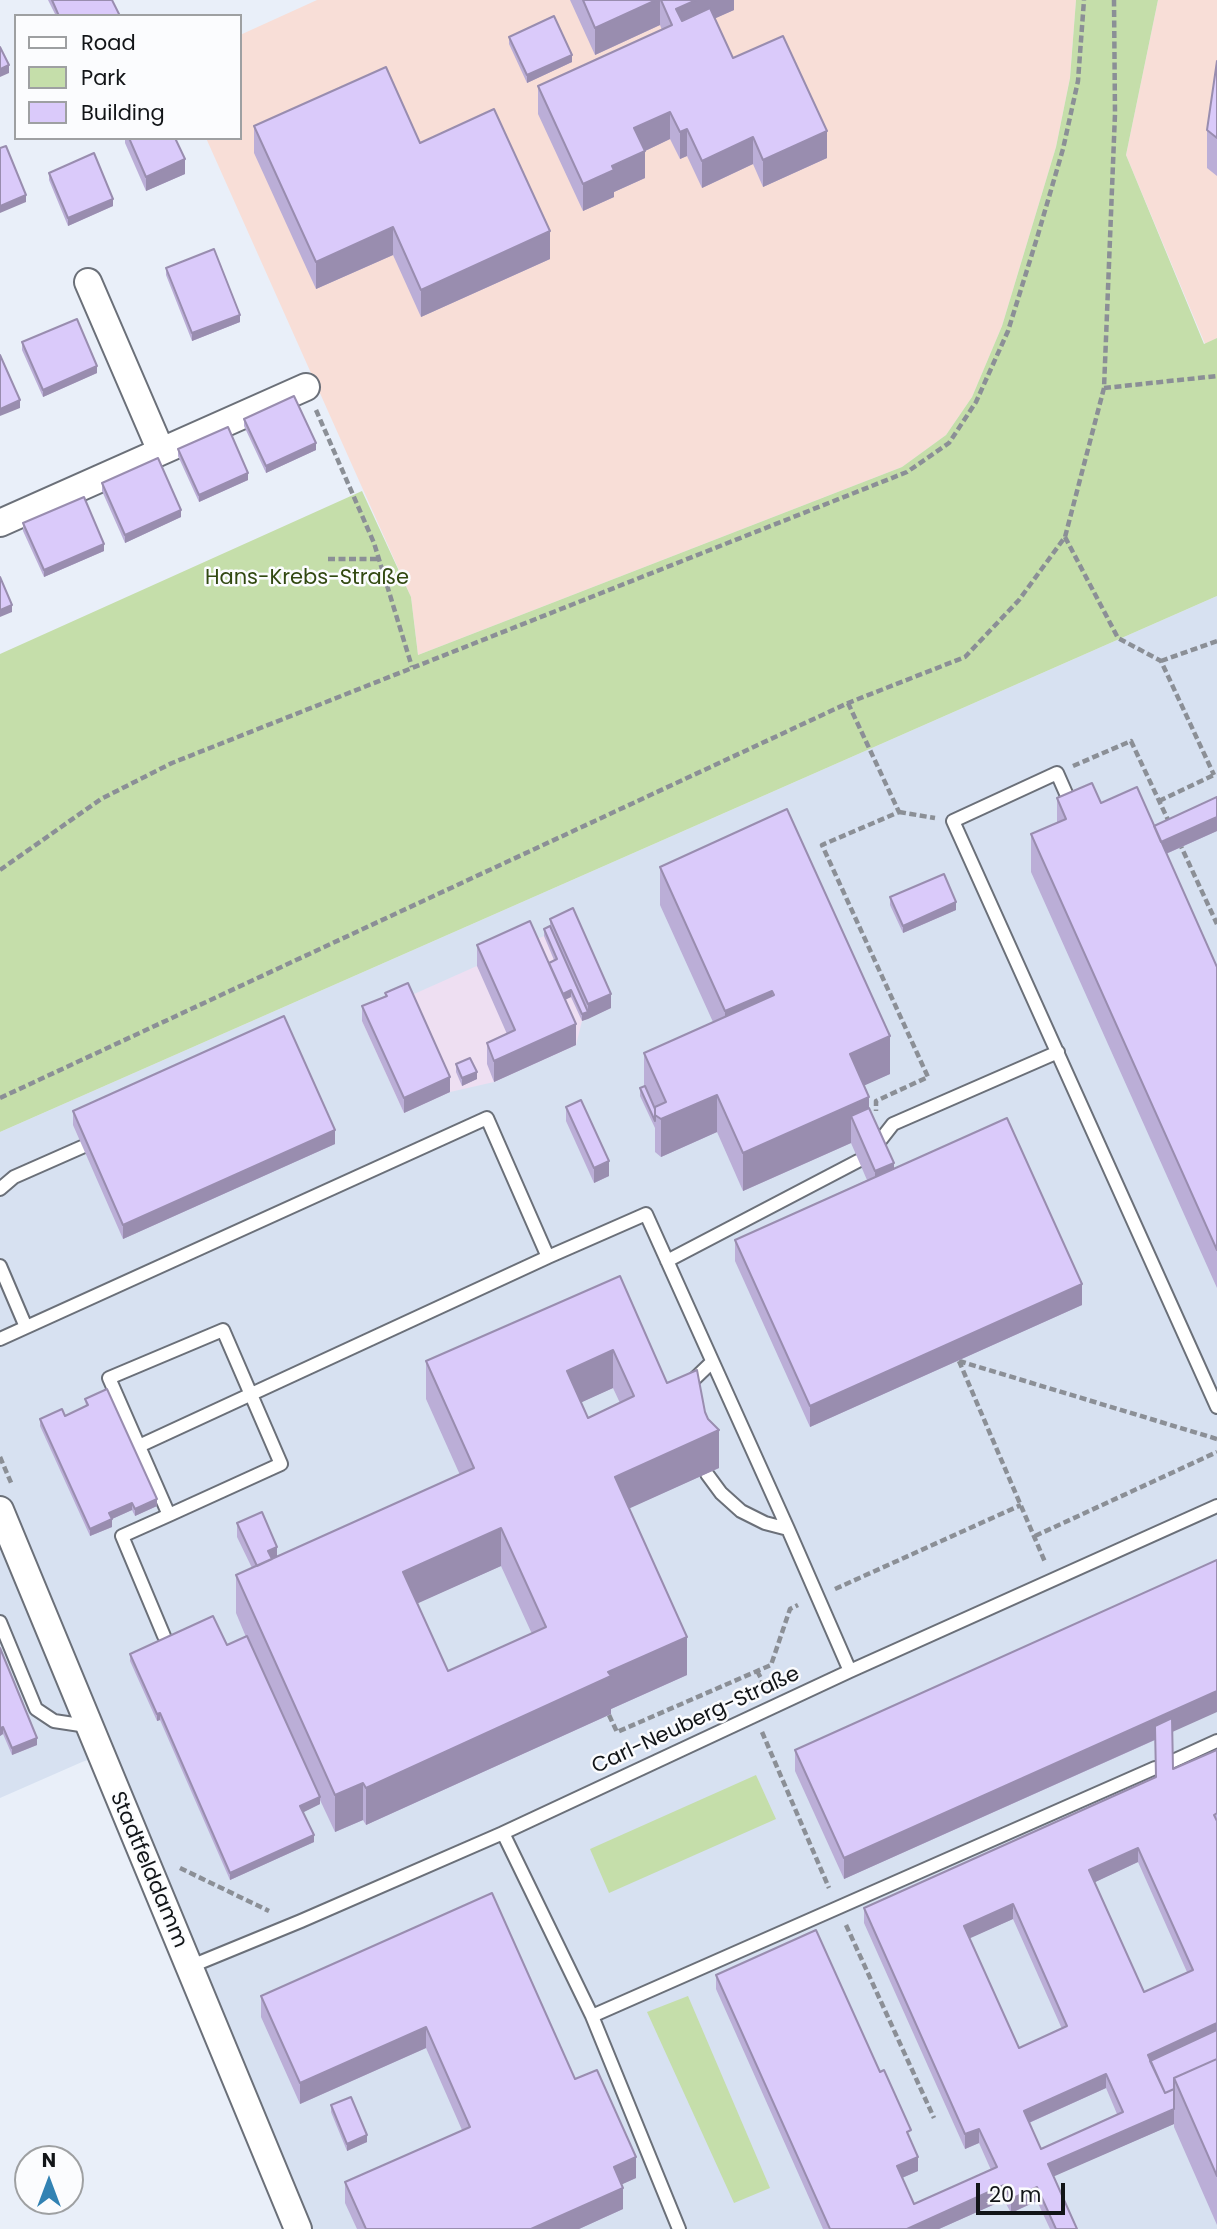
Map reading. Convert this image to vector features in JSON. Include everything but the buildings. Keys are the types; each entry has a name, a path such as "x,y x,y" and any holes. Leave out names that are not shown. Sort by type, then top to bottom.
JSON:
{"street":[{"path":"88,282 161,451"},
{"path":"0,523 306,387"},
{"name":"Stadtfelddamm","path":"0,1510 298,2229"}],"lane":[{"path":"1075,814 1057,773 953,821 1217,1407"},
{"path":"875,1147 893,1124 1058,1052"},
{"path":"0,1339 488,1118 548,1257"},
{"path":"0,1189 14,1177 82,1147"},
{"path":"667,1261 859,1161"},
{"path":"139,1446 646,1214 850,1671"},
{"path":"0,1266 26,1327"},
{"path":"164,1636 122,1535 169,1515 281,1464 223,1330 109,1378 169,1515"},
{"path":"680,1392 712,1362"},
{"path":"707,1474 721,1493 741,1511 788,1529"},
{"name":"Carl-Neuberg-Straße","path":"189,1967 503,1833 762,1711 1217,1506"},
{"path":"0,1622 36,1709 54,1721 88,1726"},
{"path":"1173,1761 1217,1741"},
{"path":"592,2016 1155,1768"},
{"path":"503,1833 592,2016 679,2229"}],"path":[{"path":"0,870 101,799 172,763 907,472 949,443 976,402 1008,331 1034,249 1063,149 1078,81 1084,0"},
{"path":"0,1098 848,703 965,657 1018,600 1065,537 1104,388 1115,114 1114,0"},
{"path":"1104,388 1217,376"},
{"path":"306,387 379,559 412,667"},
{"path":"1065,537 1118,638 1161,661 1216,774 1159,801"},
{"path":"328,559 379,559"},
{"path":"1161,661 1217,640"},
{"path":"848,703 899,812"},
{"path":"1057,773 1131,741 1171,826"},
{"path":"875,1147 876,1101 928,1077 822,845 899,812 953,821"},
{"path":"1177,838 1217,924"},
{"path":"1217,1439 959,1361 1035,1536 1217,1452"},
{"path":"757,1671 762,1680 762,1733 934,2118"},
{"path":"178,1867 295,1924"}],"shaded area":[{"path":"317,0 1076,0 1070,78 1056,147 1002,326 972,397 946,435 902,467 418,655 411,597 207,140 242,140 242,34"},
{"path":"1158,0 1217,0 1217,338 1205,344 1126,155"},
{"path":"1217,596 1217,2229 313,2229 108,1753 0,1798 0,1132"},
{"path":"573,923 611,1008 582,1021 576,1045 494,1082 450,1092 404,1113 362,1021 386,1010 385,1007"}],"green space":[{"name":"Hans-Krebs-Straße","path":"1076,0 1158,0 1126,155 1204,344 1217,338 1217,596 0,1132 0,654 362,491 411,597 418,655 902,467 946,435 972,397 1002,326 1056,147 1070,78"},
{"path":"756,1775 776,1819 609,1893 590,1849"},
{"path":"688,1996 770,2188 734,2203 647,2012"}]}
